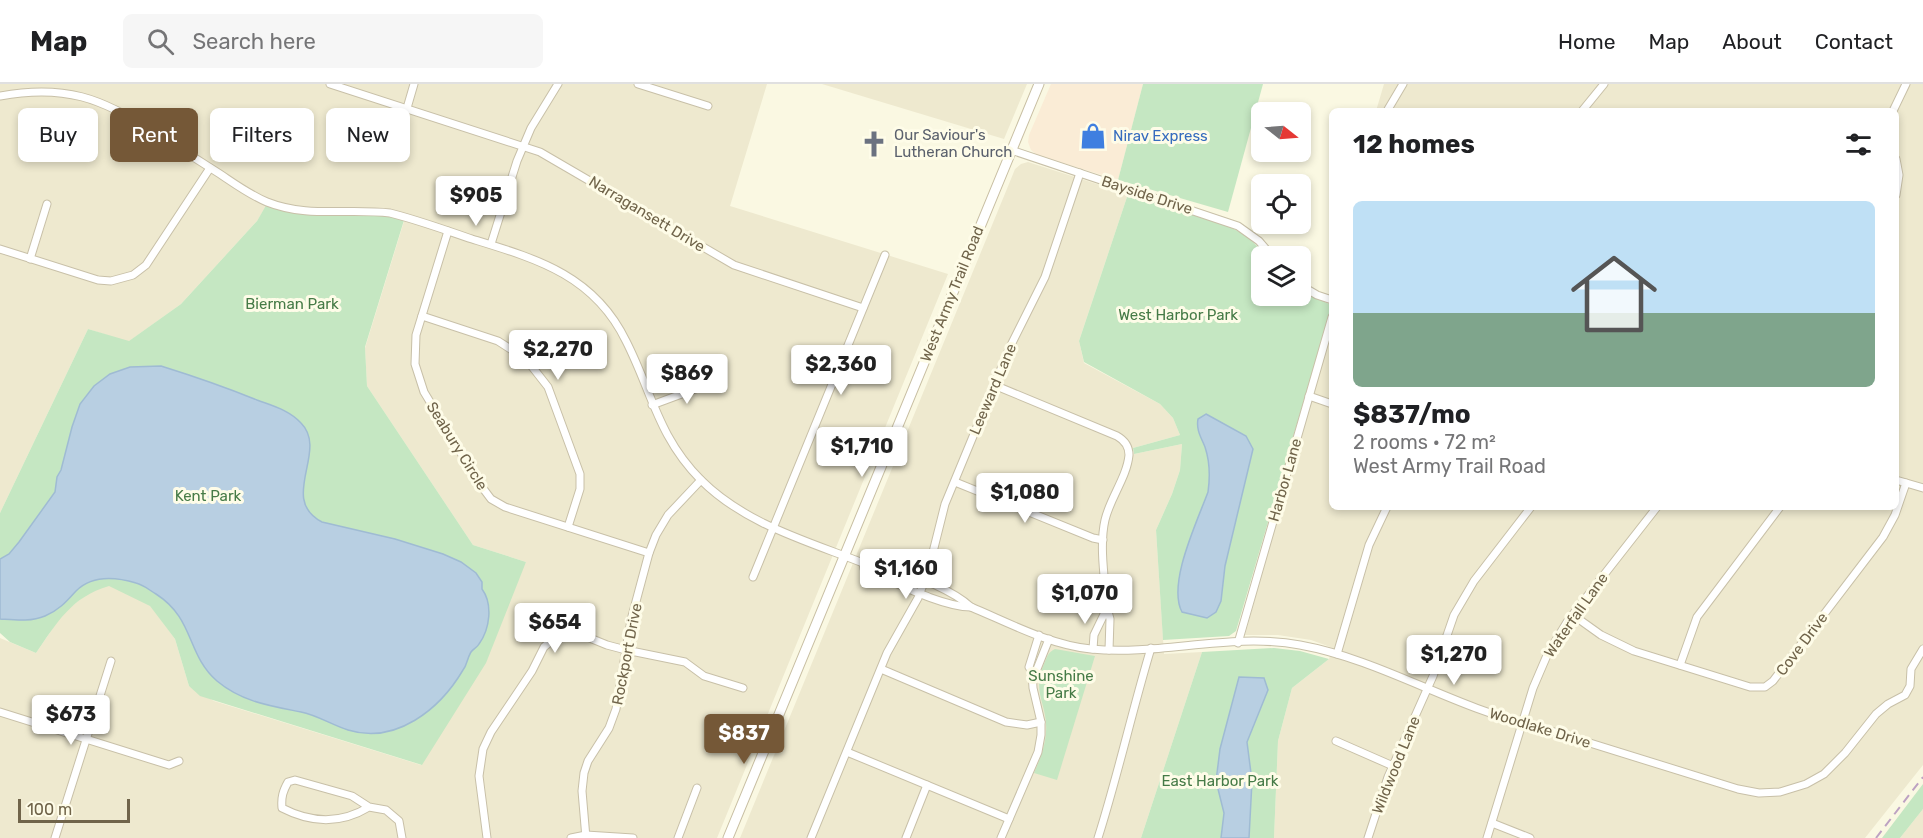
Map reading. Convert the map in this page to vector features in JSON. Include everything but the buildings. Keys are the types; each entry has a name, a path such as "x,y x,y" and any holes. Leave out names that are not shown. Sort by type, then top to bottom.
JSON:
{"main road":[{"name":"West Army Trail Road","path":"728,838 1039,84"}],"street":[{"name":"Narragansett Drive","path":"330,84 407,108"},
{"path":"407,108 414,84"},
{"path":"491,244 531,128 558,84"},
{"path":"638,84 708,106"},
{"path":"1389,108 1403,84"},
{"path":"1584,108 1604,84"},
{"path":"1894,108 1906,84"},
{"name":"Woodlake Drive","path":"0,96 21,91 47,90 86,95 120,110 257,197 286,208 314,212 390,213 528,256 558,270 579,283 597,301 626,340 663,429 675,449 701,480 733,506 774,528 862,563"},
{"name":"Narragansett Drive","path":"410,109 524,145 551,158 734,265 863,308"},
{"name":"Bayside Drive","path":"1011,150 1238,226 1263,246"},
{"path":"0,249 98,280 111,281 133,275 151,258 210,168"},
{"name":"Leeward Lane","path":"811,838 887,653 920,592 945,504 1010,347 1045,277 1080,173"},
{"path":"30,259 47,204"},
{"name":"Seabury Circle","path":"448,231 422,316 415,348 415,363 424,392 479,483 491,499 498,504 649,553"},
{"path":"753,577 885,255"},
{"path":"1311,291 1329,299"},
{"path":"422,316 506,344 526,359 542,378 555,405 580,474 580,489 568,527"},
{"name":"Harbor Lane","path":"1238,642 1329,327"},
{"path":"652,405 714,382"},
{"path":"994,385 1117,436 1129,450 1127,462 1107,513 1103,540 1107,608 1110,620 1110,650"},
{"path":"1309,396 1329,403"},
{"name":"Rockport Drive","path":"586,836 582,791 584,773 588,761 615,715 631,620 649,553 668,516 701,480"},
{"path":"1899,481 1923,488"},
{"path":"955,482 1103,540"},
{"name":"Cove Drive","path":"1899,503 1906,483"},
{"path":"1337,654 1369,545 1386,510"},
{"name":"Wildwood Lane","path":"1368,838 1393,766 1429,688 1448,628 1461,600 1529,510"},
{"name":"Waterfall Lane","path":"1487,838 1543,663 1573,615 1655,510"},
{"path":"1680,665 1697,617 1778,510"},
{"name":"Cove Drive","path":"1573,615 1616,643 1755,688 1769,685 1883,537 1897,510"},
{"name":"Woodlake Drive","path":"862,563 868,559 924,581 963,600 971,607 1049,639 1075,647 1110,650 1238,642 1282,642 1311,647 1375,666 1467,705 1738,789 1759,793 1775,792 1806,784 1824,774 1845,753 1876,714 1905,695 1910,686 1911,669 1923,649"},
{"name":"Woodlake Drive","path":"862,563 864,569 920,592 960,607 971,607"},
{"path":"1093,649 1094,635 1107,608"},
{"path":"487,838 478,776 483,749 491,732 532,671 544,647 564,630 626,650 685,662 704,676 743,688"},
{"path":"1001,838 1038,752 1041,722 1033,688 1032,672 1029,667 1039,635"},
{"path":"1032,672 1037,669 1049,639"},
{"path":"1098,838 1151,648"},
{"path":"55,838 111,661"},
{"path":"881,669 1006,722 1027,725 1041,722"},
{"path":"0,712 170,765 179,760"},
{"path":"1336,741 1393,766"},
{"path":"847,752 1009,819"},
{"path":"369,807 354,816 321,820 301,816 282,808 282,793 288,782 295,780 352,796 369,807 382,808 394,815 399,821 402,838"},
{"path":"906,838 927,785"},
{"path":"678,838 697,788"},
{"path":"1492,823 1530,838"},
{"path":"571,838 586,836 633,838"}],"shaded area":[{"path":"0,84 767,84 730,206 948,274 717,838 0,838 0,638 36,653 64,612 91,591 109,585 150,605 175,639 189,686 214,701 421,765 526,562 473,545 367,386 365,348 405,218 314,212 268,203 257,221 181,304 128,342 88,329 0,513"},
{"path":"822,84 1027,84 1004,139"},
{"path":"1051,84 1143,84 1118,180 1037,155 1031,150 1028,142 1029,135"},
{"path":"1384,84 1923,84 1923,765 1865,838 1274,838 1278,741 1292,688 1329,659 1333,648 1311,640 1278,635 1245,635 1329,330 1329,510 1899,510 1899,108 1377,108"},
{"path":"1028,162 1128,194 1079,341 1084,363 1160,404 1173,418 1180,435 1133,448 1134,454 1182,444 1180,470 1156,530 1164,654 1202,652 1141,838 740,838 1015,169"},
{"path":"1923,809 1923,838 1900,838"}],"green space":[{"path":"1143,84 1263,84 1258,102 1251,102 1251,128 1228,212 1118,180"},
{"name":"West Harbor Park","path":"1128,194 1230,227 1247,236 1257,246 1251,246 1251,306 1311,306 1311,295 1329,304 1329,315 1236,631 1229,636 1163,640 1156,530 1180,470 1182,444 1134,454 1133,448 1180,435 1173,418 1160,404 1084,362 1079,341"},
{"name":"Kent Park","path":"268,202 286,209 365,211 405,217 365,347 367,386 473,545 526,562 486,663 422,765 200,696 189,686 175,639 150,606 109,586 85,597 66,612 36,653 10,642 0,633 0,513 88,329 129,341 181,304 257,221"},
{"name":"East Harbor Park","path":"1274,648 1300,651 1329,659 1292,688 1278,741 1274,838 1141,838 1202,652"},
{"name":"Sunshine Park","path":"1055,649 1095,656 1057,780 1034,773 1046,732 1045,714 1039,690 1040,674 1048,655"},
{"path":"1923,784 1923,809 1900,838 1882,838"}],"water":[{"name":"Kent Park","path":"161,366 275,406 301,423 308,434 310,447 303,488 304,501 310,512 322,522 395,539 443,554 461,562 476,573 482,582 482,589 488,602 489,617 486,631 453,684 429,710 399,728 366,733 348,730 307,713 268,705 236,694 207,671 178,614 169,604 144,586 128,581 104,579 89,582 50,614 40,618 0,619 0,559 9,554 19,542 55,492 57,477 80,404 94,386 110,374 130,367"},
{"path":"1206,414 1246,436 1253,449 1225,566 1221,601 1216,612 1207,618 1182,612 1178,600 1178,586 1185,553 1208,492 1208,458 1198,430 1198,419"},
{"path":"1239,677 1264,678 1268,690 1247,742 1252,781 1249,838 1221,838 1224,813 1216,781 1220,749"}],"railway":[{"path":"1876,838 1923,777"}],"place":[{"name":"Nirav Express","path":"1093,136"},
{"name":"Our Saviour's Lutheran Church","path":"874,144"}],"park label":[{"name":"Bierman Park","path":"292,304"}]}
